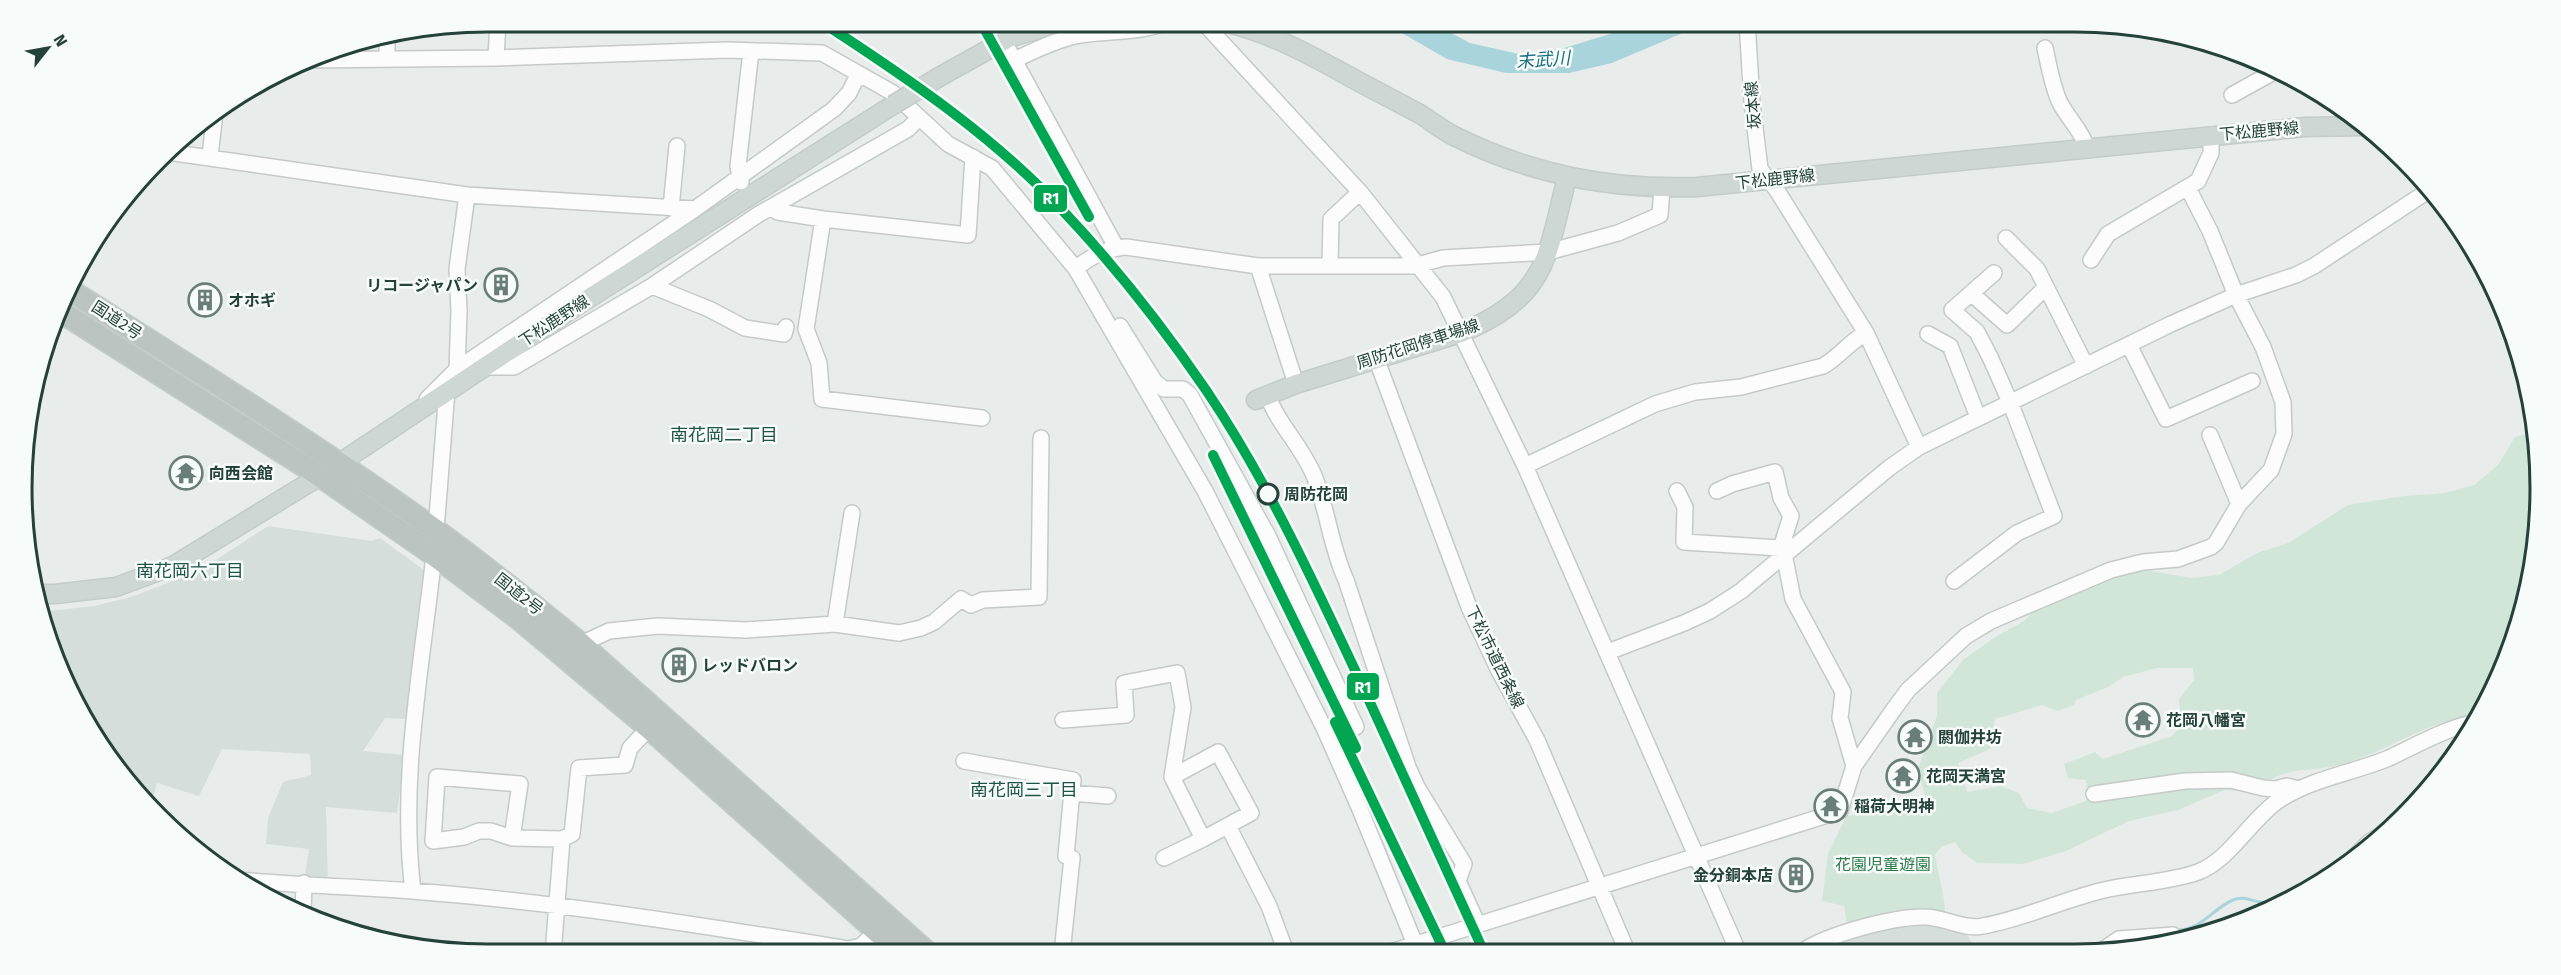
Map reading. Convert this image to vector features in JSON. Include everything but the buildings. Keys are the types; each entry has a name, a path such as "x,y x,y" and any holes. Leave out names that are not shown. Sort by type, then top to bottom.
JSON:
{"highway":[{"name":"国道2号","path":"75,294 339,462 436,530 581,644 918,944"},
{"name":"国道2号","path":"65,315 320,476 434,555 519,619 649,728 892,944"}],"main road":[{"name":"下松鹿野線","path":"44,594 116,587 173,566 320,476 447,390 893,105 1009,38 1029,32"},
{"name":"下松鹿野線","path":"1255,32 1300,49 1422,115 1452,135 1493,153 1589,182 1662,188 2211,135 2305,127 2351,126"},
{"name":"周防花岡停車場線","path":"1261,397 1376,358 1461,333 1486,322 1511,306 1527,291 1539,274 1548,252 1567,177"}],"street":[{"path":"495,58 496,32"},
{"path":"1115,32 1078,36 1011,54 1116,248"},
{"path":"1212,32 1360,192 1420,265 1443,297 1525,466 1735,944"},
{"name":"坂本線","path":"1748,32 1752,103 1760,169 1866,333 1919,447"},
{"path":"387,43 387,59"},
{"path":"2044,48 2061,104 2084,138 2087,148"},
{"path":"740,181 751,51"},
{"path":"333,59 495,58 650,52 822,53 893,93 948,144 992,168 1076,268 1205,491 1315,710 1423,944"},
{"path":"417,410 457,369 740,181 834,109 849,93 858,75"},
{"path":"2232,95 2267,75"},
{"path":"484,367 514,367 652,286 762,210 908,129 919,118"},
{"path":"210,156 214,123"},
{"path":"2091,260 2108,234 2198,181 2211,153 2211,135"},
{"path":"671,208 677,146"},
{"path":"178,153 467,195 695,209"},
{"path":"762,210 968,236 973,157"},
{"path":"1076,268 1116,248 1126,247 1258,266 1420,265 1443,258 1548,252 1618,233 1660,214 1662,188"},
{"path":"1429,944 1478,925 1840,811 1854,766 1908,690 1966,636 1991,621 2111,570 2143,562 2178,559 2216,543 2239,504 2271,470 2284,434 2285,411 2263,347 2236,295 2210,231 2188,188"},
{"path":"1330,266 1331,219 1360,192"},
{"path":"457,369 459,312 457,269 467,195"},
{"path":"1608,652 1684,623 1710,611 1741,591 1782,551 1919,447 2236,295 2296,275 2314,266 2422,195"},
{"path":"823,219 806,329 819,363 822,399 981,418"},
{"path":"2006,238 2037,269 2086,366"},
{"path":"1258,266 1296,384"},
{"path":"1954,581 2017,532 2054,516 2010,402 1977,332 1952,310 1994,273"},
{"path":"652,286 709,309 745,328 784,334 786,327"},
{"path":"1972,294 2007,325 2046,287"},
{"path":"1107,321 1119,325 1155,382 1164,389 1183,389 1190,395 1268,536 1356,727"},
{"path":"1525,466 1655,404 1695,392 1741,387 1823,366 1851,341 1866,333"},
{"path":"1928,334 1950,346 1978,417"},
{"path":"2129,345 2166,419 2252,381"},
{"name":"下松市道西条線","path":"1376,358 1469,607 1499,671 1537,740 1624,944"},
{"path":"436,530 447,390"},
{"path":"1261,397 1304,455 1315,478 1336,559 1346,580 1408,767 1417,787 1464,864 1458,881 1478,925"},
{"path":"2210,435 2239,504"},
{"path":"581,644 609,631 658,626 746,630 835,624 898,633 921,628 934,622 961,599 971,605 983,600 1039,597 1041,438"},
{"path":"1717,491 1732,484 1774,472 1781,498 1791,516 1782,551 1793,599 1843,692 1840,717 1854,766"},
{"path":"1677,491 1685,507 1684,542 1782,551"},
{"path":"835,624 852,513"},
{"path":"413,891 407,809 409,770 434,555"},
{"path":"1063,720 1126,715 1124,683 1177,673 1183,707 1172,777 1203,838"},
{"path":"1818,944 1831,938 1903,919 1926,917 1980,927 2038,913 2058,903 2099,891 2197,873 2216,861 2277,801 2298,789 2322,779 2387,759 2427,738 2462,726"},
{"path":"512,838 520,784 436,777 433,841 464,837 479,831 491,831 512,838 562,839 572,834 579,768 625,765 630,748 649,728"},
{"path":"1164,858 1251,813 1218,752 1172,777"},
{"path":"964,761 1073,780 1066,856 1072,858 1063,944"},
{"path":"2094,794 2185,781 2231,780 2263,788 2294,786 2298,789"},
{"path":"1071,793 1108,796"},
{"path":"1228,826 1269,906 1283,944"},
{"path":"554,944 562,839"},
{"path":"257,881 413,891 717,928 818,944"},
{"path":"303,904 304,883"},
{"path":"863,944 878,930"},
{"path":"2116,942 2120,939 2153,936"}],"shaded area":[{"path":"268,526 372,541 380,538 425,571 412,692 406,719 385,718 363,751 405,755 397,813 326,807 328,885 304,882 309,849 266,844 268,818 283,782 311,775 310,754 222,749 199,796 157,783 153,797 108,741 66,662 49,611 94,606 131,597 199,571"},
{"path":"1906,922 1931,923 1965,931 1973,944 1843,944 1842,940"}],"green space":[{"name":"花園児童遊園","path":"2527,434 2530,488 2529,517 2521,576 2514,606 2495,662 2468,715 2432,726 2347,763 2287,773 2264,783 2251,792 2225,790 2178,810 2129,821 2066,851 2023,864 1977,863 1962,852 1955,842 1941,847 1935,855 1945,916 1848,931 1844,906 1822,901 1828,854 1846,817 1925,796 1918,769 1937,716 1937,693 1963,660 1995,637 2024,621 2057,588 2138,569 2192,578 2219,575 2257,553 2288,543 2348,505 2404,496 2445,493 2474,485 2498,465 2515,437","holes":["2157,668 2193,668 2194,680 2179,699 2181,726 2172,736 2103,759 2095,752 2064,764 2068,778 2086,780 2088,800 2052,813 2027,808 2019,793 2001,786 1967,792 1958,763 1990,749 1995,719 2042,705 2058,711 2074,705 2076,700 2108,687 2123,677"]}],"water":[{"name":"末武川","path":"1400,32 1450,32 1470,43 1519,54 1561,49 1615,32 1685,32 1612,63 1569,73 1506,73 1447,59"}],"waterway":[{"path":"2177,930 2193,927 2238,898 2262,902"}],"railway":[{"path":"837,32 948,109 1037,184 1083,232 1120,276 1190,367 1229,425 1290,534 1480,944"}],"transit line":[{"name":"R1","path":"837,32 948,109 1037,184 1083,232 1120,276 1190,367 1229,425 1290,534 1480,944"},
{"name":"R1","path":"986,32 1089,217"},
{"name":"R1","path":"1213,455 1356,748"},
{"name":"R1","path":"1335,722 1441,944"}],"place":[{"name":"リコージャパン","path":"501,285"},
{"name":"オホギ","path":"205,300"},
{"name":"向西会館","path":"186,473"},
{"name":"周防花岡","path":"1268,494"},
{"name":"レッドバロン","path":"679,665"},
{"name":"花岡八幡宮","path":"2143,720"},
{"name":"閼伽井坊","path":"1915,737"},
{"name":"花岡天満宮","path":"1903,776"},
{"name":"稲荷大明神","path":"1831,806"},
{"name":"金分銅本店","path":"1796,875"}],"district":[{"name":"南花岡二丁目","path":"724,435"},
{"name":"南花岡六丁目","path":"190,571"},
{"name":"南花岡三丁目","path":"1024,790"}]}
